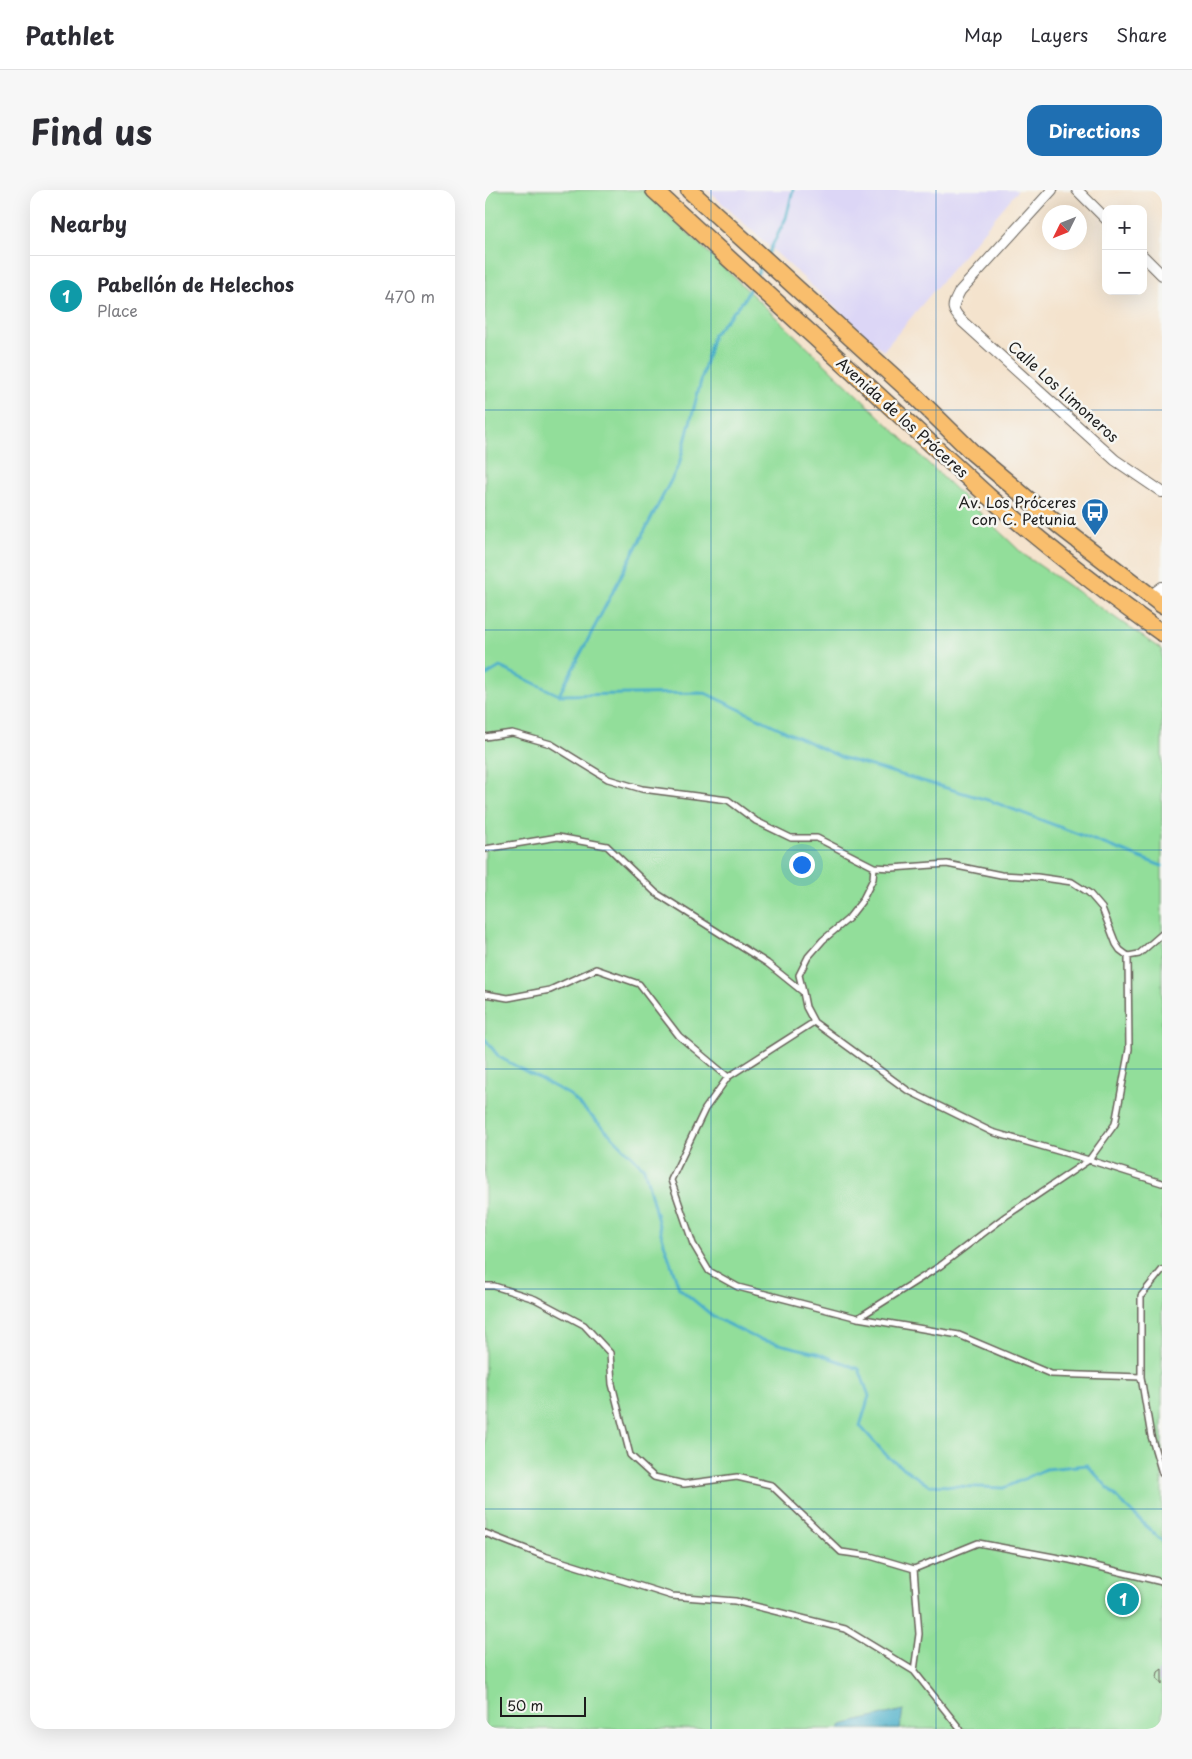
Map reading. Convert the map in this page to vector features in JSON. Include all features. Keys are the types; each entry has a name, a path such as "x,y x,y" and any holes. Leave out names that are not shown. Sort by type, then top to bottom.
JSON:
{"main road":[{"name":"Avenida de los Próceres","path":"654,190 987,496 1049,548 1162,633"},
{"name":"Avenida de los Próceres","path":"689,190 917,398 973,453 1069,534 1158,596"}],"street":[{"name":"Calle Los Limoneros","path":"1052,190 960,291 953,306 953,311 1115,460 1162,492"},
{"path":"1077,190 1102,215"},
{"path":"1147,260 1162,275"}],"lane":[{"path":"485,737 512,733 551,744 608,779 642,789 728,800 756,821 791,838 817,838 874,867 892,868 947,864 1001,875 1037,877 1072,882 1089,893 1102,908 1116,944 1120,950 1129,956 1139,954 1162,934"},
{"path":"485,849 558,837 607,846 656,893 767,963 803,992"},
{"path":"874,867 873,879 862,900 848,919 823,940 808,956 799,975 806,1007 814,1022 907,1090 992,1132 1162,1183"},
{"path":"858,1318 940,1266 1006,1216 1089,1160 1115,1124 1129,1049 1129,956"},
{"path":"485,994 508,998 550,990 596,969 639,984 679,1036 728,1077"},
{"path":"814,1022 728,1077 705,1109 671,1180 693,1244 709,1271 738,1287 858,1318 959,1335 1051,1374 1141,1377"},
{"path":"1162,1270 1141,1296 1141,1377 1151,1436 1162,1473"},
{"path":"485,1286 494,1286 535,1299 584,1325 610,1353 612,1384 630,1455 654,1477 684,1484 737,1477 771,1485 841,1552 870,1556 914,1570 978,1543 1070,1560 1162,1582"},
{"path":"485,1533 545,1556 672,1596 735,1601 845,1629 914,1670 960,1729"},
{"path":"914,1570 919,1634 914,1670"}],"shaded area":[{"path":"708,190 1018,190 883,351"}],"green space":[{"path":"485,190 643,190 1023,554 1162,650 1162,1729 485,1729"}],"water":[{"path":"903,1710 900,1729 839,1729 842,1725"}],"building":[{"path":"1123,1587 1132,1591 1136,1600 1132,1609 1123,1613 1114,1609 1110,1600 1114,1591"},
{"path":"1162,1669 1162,1685 1157,1678 1158,1672"}],"waterway":[{"path":"768,254 786,218 793,190"},
{"path":"756,276 763,264"},
{"path":"485,676 500,667 559,695 679,465 713,335 744,300 751,286"},
{"path":"559,695 705,693 840,757 991,801 1162,866"},
{"path":"485,1039 499,1057 570,1095 644,1168 662,1237 679,1288 714,1317 758,1339 817,1353 859,1369 869,1396 860,1426 888,1457 928,1485 1004,1488 1046,1469 1087,1465 1122,1503 1162,1541"}],"place":[{"name":"Av. Los Próceres con C. Petunia","path":"1095,536"},
{"name":"Pabellón de Helechos","path":"1123,1599"}]}
